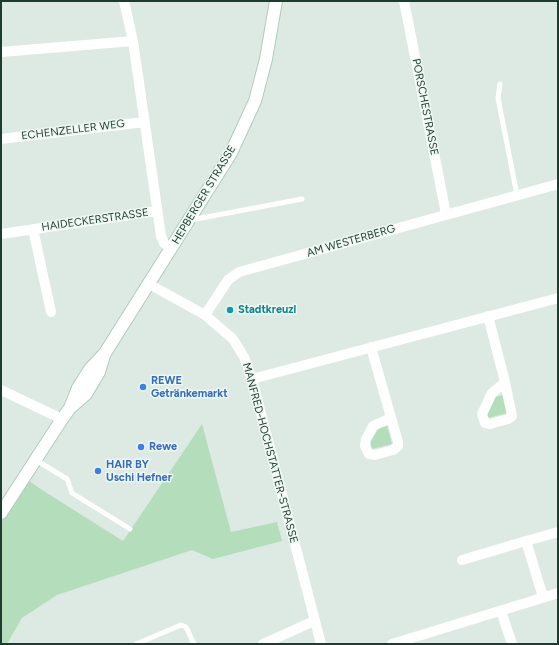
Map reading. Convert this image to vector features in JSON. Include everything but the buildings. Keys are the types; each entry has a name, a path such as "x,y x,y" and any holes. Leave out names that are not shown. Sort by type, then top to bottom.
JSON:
{"street":[{"path":"124,1 133,41 157,211 164,243 171,249"},
{"name":"HEPBERGER STRASSE","path":"1,513 70,408 78,388 90,369 105,353 231,153 255,101 266,60 276,1"},
{"name":"PORSCHESTRASSE","path":"404,1 446,214"},
{"path":"1,52 133,41"},
{"name":"ECHENZELLER WEG","path":"1,139 145,122"},
{"name":"AM WESTERBERG","path":"205,315 228,280 239,272 558,184"},
{"name":"HAIDECKERSTRASSE","path":"1,234 157,211"},
{"name":"HAIDECKERSTRASSE","path":"33,229 51,312"},
{"name":"MANFRED-HOCHSTATTER-STRASSE","path":"149,284 205,315 233,339 244,357 252,379 321,644"},
{"path":"252,379 558,298"},
{"path":"488,316 505,382"},
{"path":"371,347 391,418"},
{"path":"1,390 62,419"},
{"path":"462,560 558,532"},
{"path":"526,541 543,597"},
{"path":"392,644 558,593"},
{"path":"501,611 512,644"},
{"path":"263,644 314,620"}],"lane":[{"path":"500,84 498,98 517,195"},
{"path":"190,220 302,198"},
{"path":"36,460 67,479 72,493 130,529"},
{"path":"136,644 180,625 186,627 194,644"}],"green space":[{"path":"503,395 508,413 488,418 486,412 495,397"},
{"path":"202,424 231,532 277,522 282,541 213,559 192,550 57,595 22,618 7,644 1,644 1,522 28,480 123,541"},
{"path":"387,426 392,444 372,449 370,443 379,428"}],"place":[{"name":"Stadtkreuzl","path":"230,310"},
{"name":"REWE Getränkemarkt","path":"143,387"},
{"name":"Rewe","path":"141,447"},
{"name":"HAIR BY Uschi Hefner","path":"98,471"}]}
